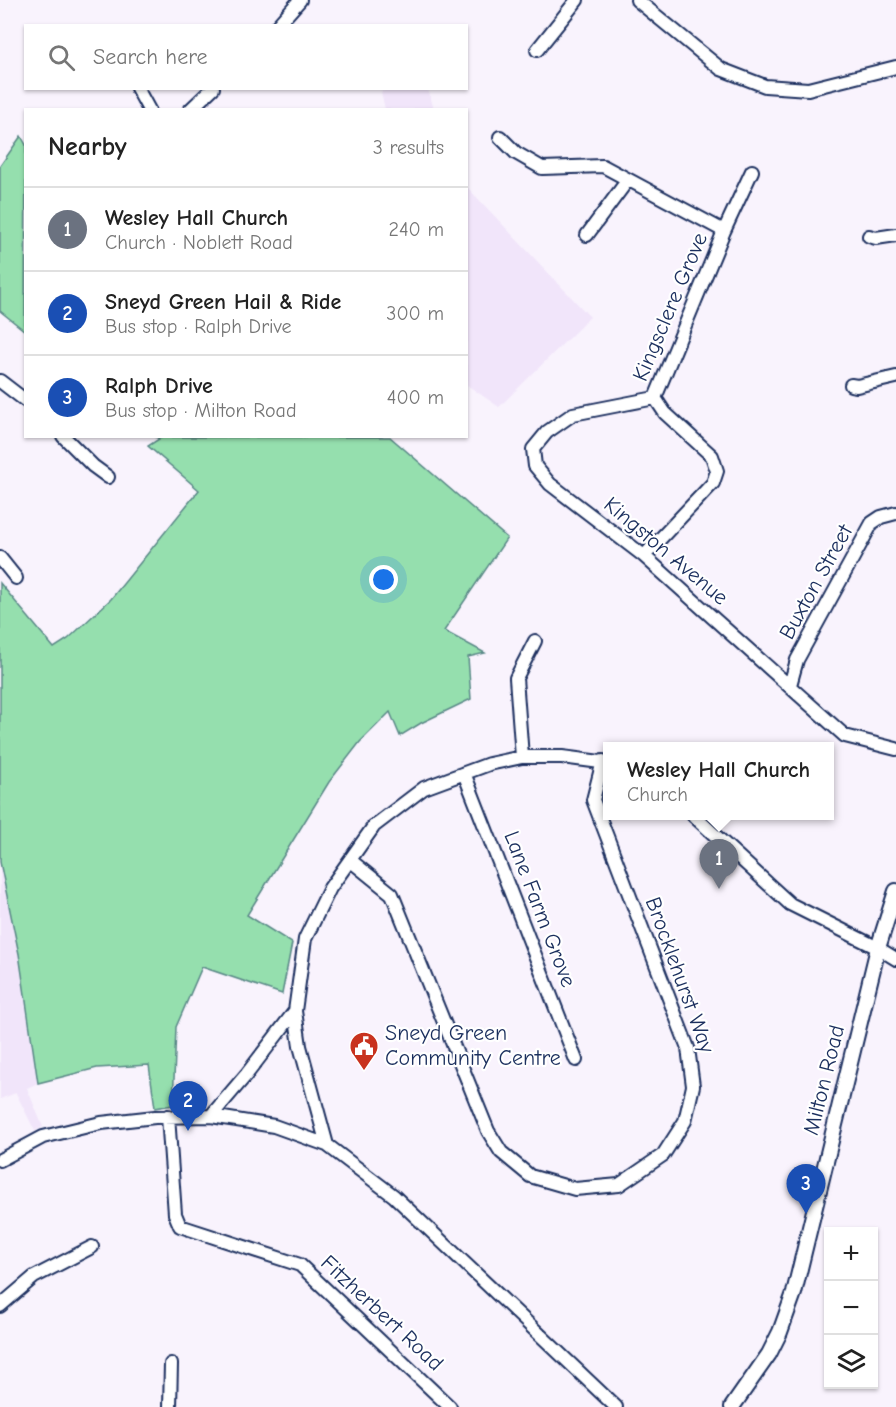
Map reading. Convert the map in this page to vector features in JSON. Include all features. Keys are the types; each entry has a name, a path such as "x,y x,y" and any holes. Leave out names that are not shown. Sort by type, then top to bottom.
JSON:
{"street":[{"path":"279,24 300,0"},
{"path":"537,50 577,0"},
{"path":"637,0 721,69 765,86 808,89 896,67"},
{"path":"137,90 148,108"},
{"path":"192,108 211,90"},
{"path":"500,137 516,153 542,168 603,166 627,181 724,231"},
{"name":"Kingsclere Grove","path":"644,556 713,483 717,471 712,456 665,413 655,398 724,231 752,171"},
{"path":"587,235 627,181"},
{"path":"869,236 876,238 896,235"},
{"path":"852,384 857,386 896,377"},
{"path":"0,381 24,399"},
{"name":"Kingston Avenue","path":"655,398 573,414 547,432 533,449 534,466 550,484 644,556 846,736 896,749"},
{"path":"65,438 93,466 108,477"},
{"name":"Buxton Street","path":"790,685 797,660 872,523 881,517 896,513"},
{"path":"0,558 16,578"},
{"path":"522,757 516,678 536,641"},
{"path":"327,1145 300,1046 295,1011 305,939 330,888 374,826 424,788 489,764 522,757 562,757 603,762"},
{"name":"Brocklehurst Way","path":"350,860 392,894 488,1131 501,1152 530,1176 575,1189 619,1185 663,1155 684,1121 693,1086 688,1048 593,800 603,768"},
{"name":"Lane Farm Grove","path":"464,773 576,1060"},
{"path":"698,820 790,904 896,959"},
{"name":"Milton Road","path":"732,1407 769,1354 780,1332 794,1293 878,948 896,891"},
{"path":"211,1116 295,1011"},
{"path":"0,1160 43,1137 101,1123 168,1116 211,1116 274,1126 327,1145 394,1196 616,1407"},
{"name":"Fitzherbert Road","path":"168,1116 175,1214 180,1226 300,1265 450,1407"},
{"path":"0,1306 34,1277 92,1247"},
{"path":"170,1407 171,1364"}],"shaded area":[{"path":"384,90 428,90 434,108 385,108 381,92"},
{"path":"468,188 590,317 499,407 468,386"},
{"path":"0,862 19,954 38,1083 27,1088 43,1127 35,1131 16,1093 0,1099"}],"green space":[{"path":"21,136 24,141 24,330 0,311 0,166"},
{"path":"158,438 391,438 507,538 444,631 485,653 468,657 471,699 421,723 400,736 390,712 360,742 329,782 247,915 292,943 282,994 202,967 176,1027 173,1105 155,1108 149,1065 97,1068 38,1083 19,954 0,862 0,583 54,648 68,639 111,599 199,490 148,446 159,439"}],"place":[{"name":"Wesley Hall Church","path":"719,889"},
{"name":"Sneyd Green Community Centre","path":"364,1072"},
{"name":"Sneyd Green Hail & Ride","path":"188,1131"},
{"name":"Ralph Drive","path":"806,1214"}]}
